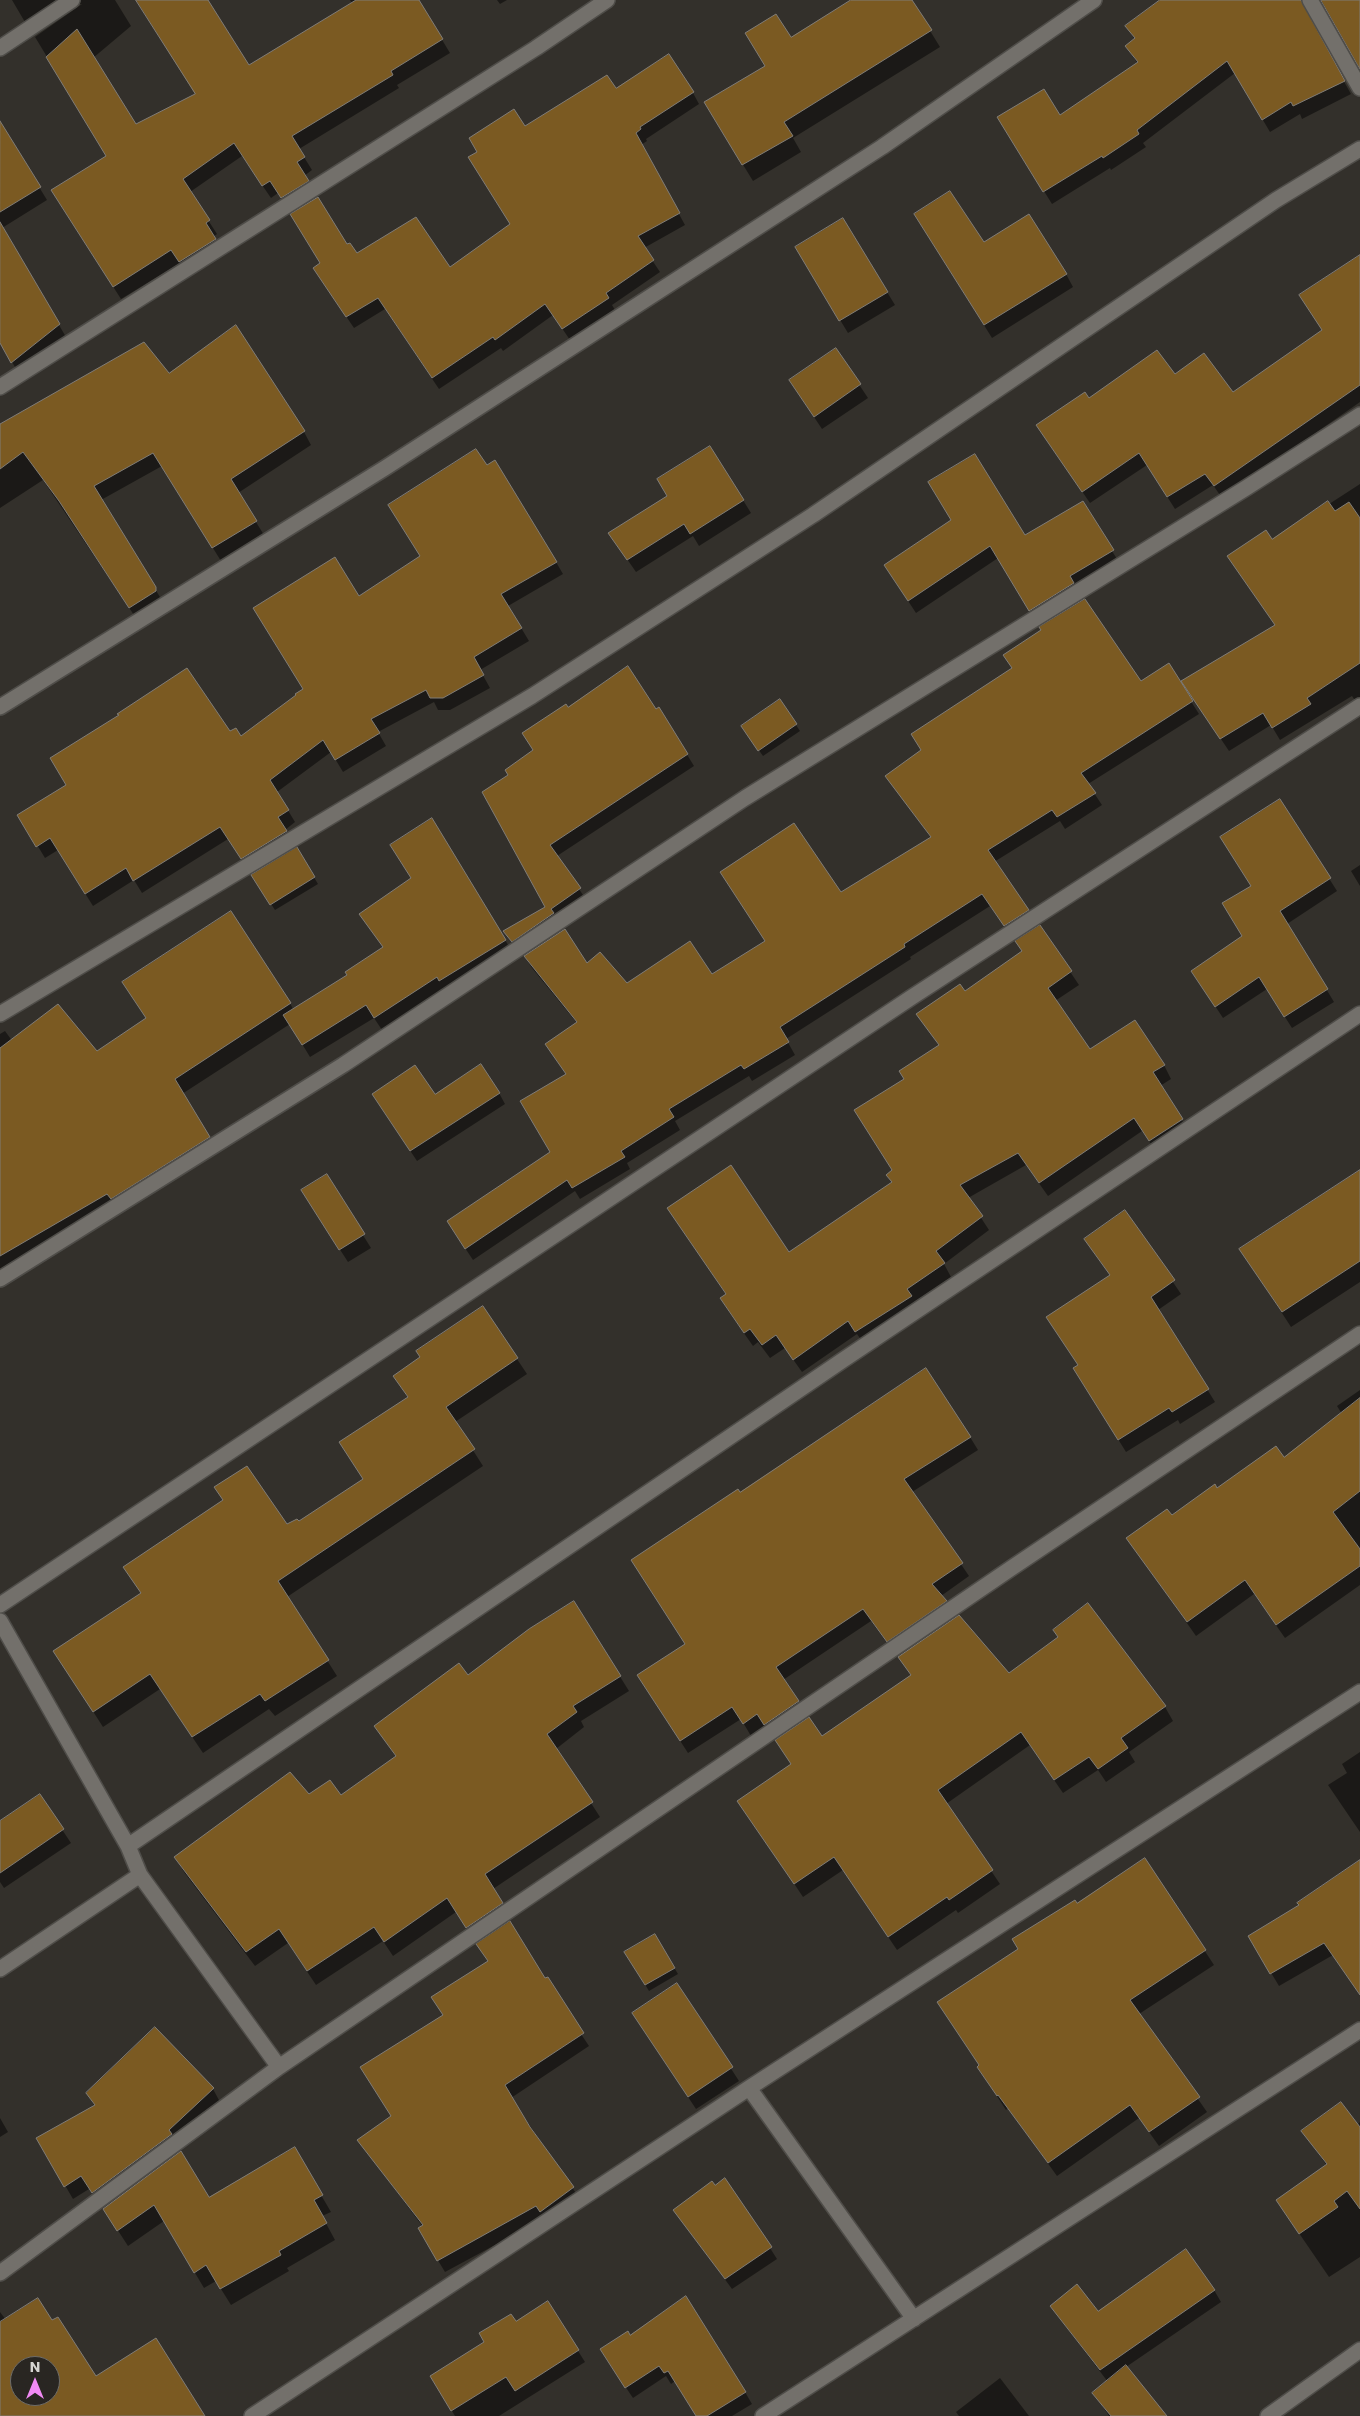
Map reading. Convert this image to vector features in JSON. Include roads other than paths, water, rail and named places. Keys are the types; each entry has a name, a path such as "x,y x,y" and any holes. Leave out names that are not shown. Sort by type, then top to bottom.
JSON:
{"street":[{"path":"0,48 72,0"},
{"path":"0,387 536,48 607,0"},
{"path":"0,707 385,468 866,158 1094,0"},
{"path":"1310,0 1360,88"},
{"path":"0,1014 532,696 821,509 1276,200 1360,148"},
{"path":"0,1279 342,1065 745,798 1246,488 1360,415"},
{"path":"0,1605 912,997 1360,706"},
{"path":"128,1846 835,1366 1360,1014"},
{"path":"0,2273 279,2067 1013,1567 1360,1334"},
{"path":"0,1621 128,1846 140,1875 279,2067"},
{"path":"252,2416 749,2088 1360,1692"},
{"path":"0,1969 140,1875"},
{"path":"763,2416 1360,2030"},
{"path":"749,2088 914,2319"},
{"path":"1268,2416 1360,2350"}]}
